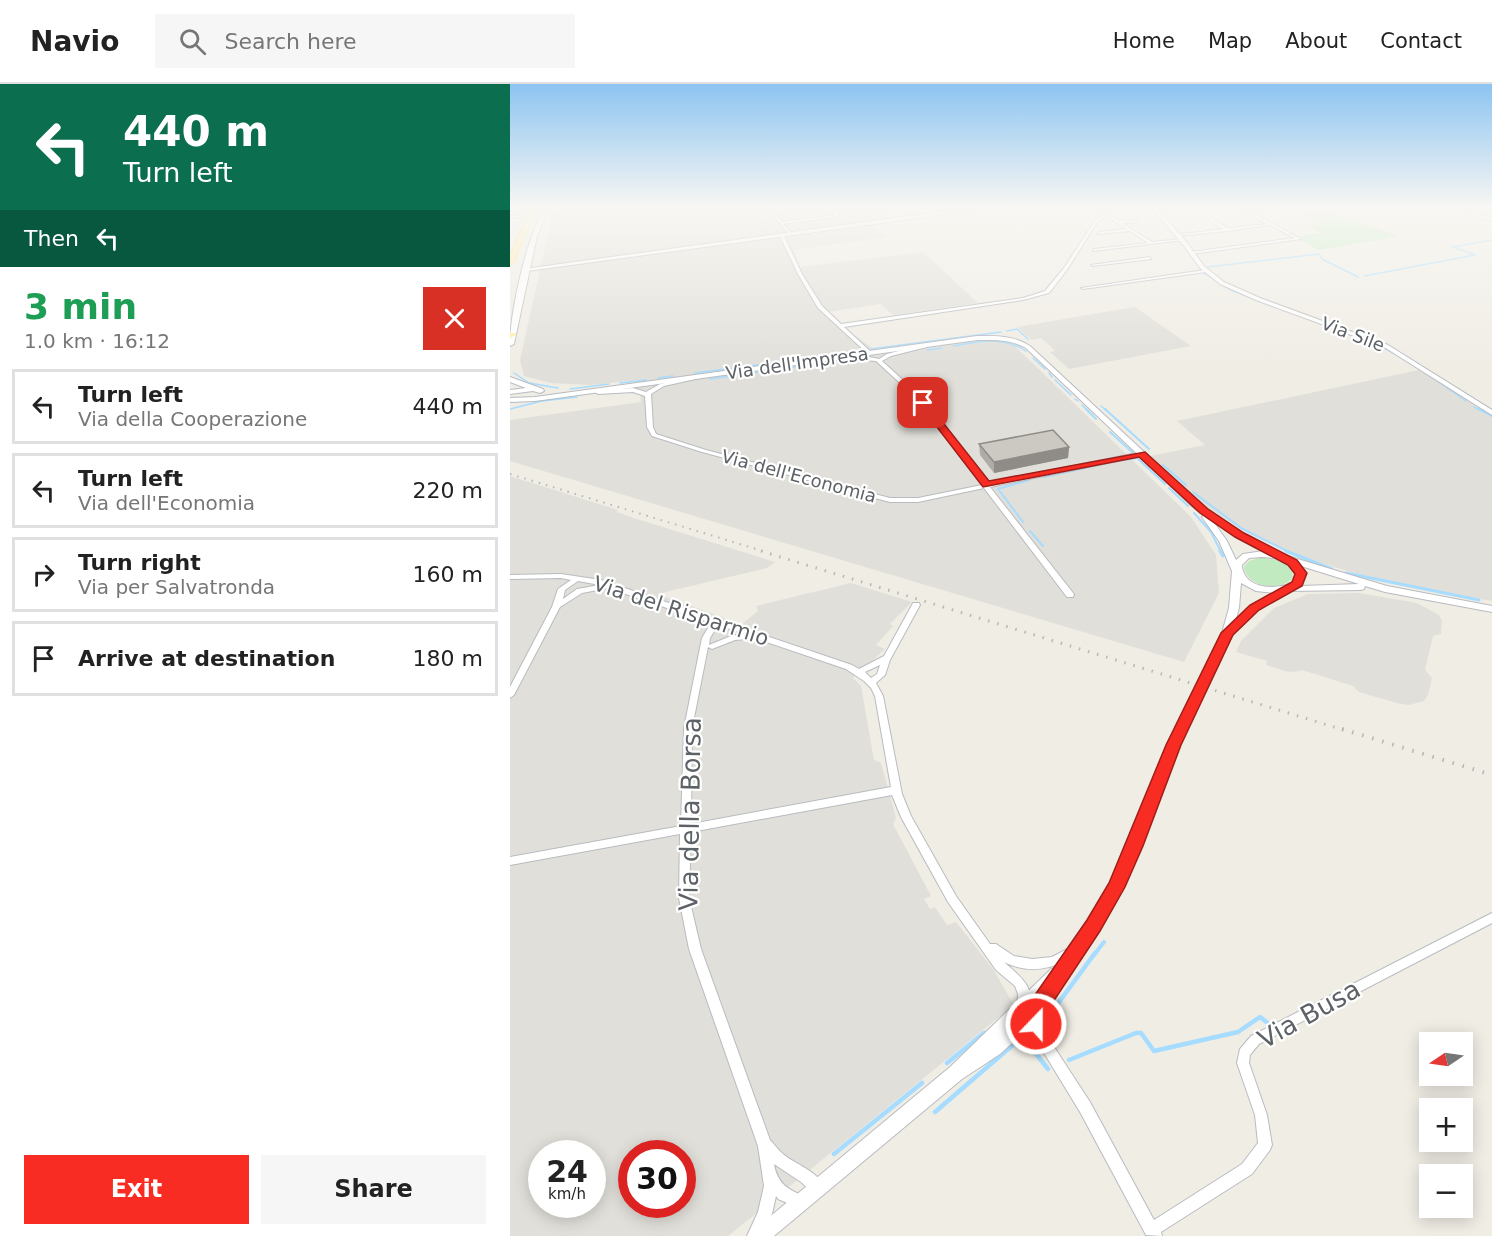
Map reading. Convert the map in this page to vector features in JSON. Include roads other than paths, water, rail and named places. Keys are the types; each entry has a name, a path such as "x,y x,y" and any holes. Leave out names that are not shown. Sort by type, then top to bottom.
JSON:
{"main road":[{"path":"511,338 529,262"},
{"path":"510,379 538,395"},
{"path":"510,392 538,395"}],"street":[{"path":"527,269 580,262"},
{"path":"794,262 806,287 820,307 923,403 1070,595"},
{"path":"840,326 1023,299 1047,292 1071,262"},
{"path":"1094,265 1119,262"},
{"name":"Via Sile","path":"1198,262 1205,271 1222,283 1252,297 1363,335 1389,347 1492,413"},
{"path":"1083,288 1205,271"},
{"name":"Via dell'Impresa","path":"510,400 831,358 875,357 931,345 988,337 1014,340 1028,347 1142,454"},
{"path":"581,392 631,390 648,395 651,390 662,385 705,376"},
{"name":"Via dell'Impresa","path":"510,405 538,395"},
{"name":"Via dell'Economia","path":"648,395 652,433 662,439 890,500 918,500 1142,454"},
{"path":"1142,454 1196,505 1239,535 1296,566 1301,573 1298,584 1255,608 1227,633"},
{"path":"1196,505 1218,533 1243,580 1252,586 1272,591 1336,586 1385,589"},
{"path":"956,1073 984,1056 1013,1033 1037,1008 1106,906 1120,879 1174,745 1227,633 1235,600 1239,561 1250,555 1281,557 1385,589 1492,609"},
{"path":"544,576 558,582 561,592"},
{"name":"Via del Risparmio","path":"510,577 579,578 614,587 849,667 871,682"},
{"path":"510,695 556,607 561,592 568,584 579,578 579,588 556,607"},
{"path":"575,593 592,588 614,587"},
{"path":"916,605 881,675 871,682 879,696 897,790 906,817 943,884 1000,966 1019,982 1024,999 1020,1011"},
{"name":"Via della Borsa","path":"704,656 722,634 719,623 707,635 688,728 684,886 689,928 764,1141 770,1174 767,1207 754,1236"},
{"path":"711,646 738,637 762,637"},
{"path":"859,672 888,657"},
{"path":"510,861 897,790"},
{"name":"Via Busa","path":"1153,1233 1247,1168 1265,1146 1261,1115 1243,1063 1244,1053 1255,1041 1492,918"},
{"path":"985,942 1009,960 1029,965 1055,962 1075,953"},
{"path":"760,1236 956,1073 1075,953"},
{"path":"1037,1008 1036,1028 1085,1107 1153,1233"},
{"path":"1013,1033 1018,1031 1025,1033 1047,1048"},
{"name":"Via della Borsa","path":"764,1141 777,1158 808,1178 818,1188"},
{"name":"Via della Borsa","path":"770,1174 780,1192 801,1203"}],"waterway":[{"path":"1208,267 1253,262"},
{"path":"1328,262 1358,277"},
{"path":"1364,276 1439,262"},
{"path":"1204,273 1233,291 1275,307"},
{"path":"1007,331 1017,329 1028,339"},
{"path":"871,349 1001,332"},
{"path":"954,346 991,341 1009,343 1026,351"},
{"path":"1377,344 1395,354"},
{"path":"927,350 942,348"},
{"path":"695,373 863,351"},
{"path":"1033,358 1045,369"},
{"path":"814,365 841,361"},
{"path":"783,369 795,367"},
{"path":"710,379 759,372"},
{"path":"514,373 529,383 558,388"},
{"path":"1049,373 1052,377"},
{"path":"1426,373 1466,401"},
{"path":"658,378 673,376"},
{"path":"620,383 646,380"},
{"path":"1055,380 1071,395"},
{"path":"570,389 609,384"},
{"path":"510,409 542,401 577,397"},
{"path":"1082,405 1096,419"},
{"path":"1101,406 1107,411"},
{"path":"1474,407 1482,411"},
{"path":"1105,409 1149,449"},
{"path":"1479,409 1492,416"},
{"path":"1110,432 1132,452"},
{"path":"1117,461 1137,458"},
{"path":"1137,458 1165,484"},
{"path":"1044,477 1108,463"},
{"path":"1163,465 1186,485"},
{"path":"1023,522 998,489 1029,480"},
{"path":"1169,488 1188,506"},
{"path":"1193,492 1241,528 1289,552"},
{"path":"1194,513 1211,532 1221,552"},
{"path":"1030,531 1043,546"},
{"path":"1220,551 1223,556"},
{"path":"1286,551 1332,569"},
{"path":"1346,573 1479,600"},
{"path":"1094,955 1104,942"},
{"path":"1043,1024 1095,953"},
{"path":"1069,1060 1136,1033 1141,1033 1154,1051 1238,1032 1260,1017 1269,1024"},
{"path":"947,1063 984,1033"},
{"path":"935,1112 1014,1044 1029,1045 1048,1069"},
{"path":"834,1154 922,1083"}],"railway":[{"path":"510,474 766,552"},
{"path":"761,551 1347,731"},
{"path":"1342,729 1492,775"}]}
